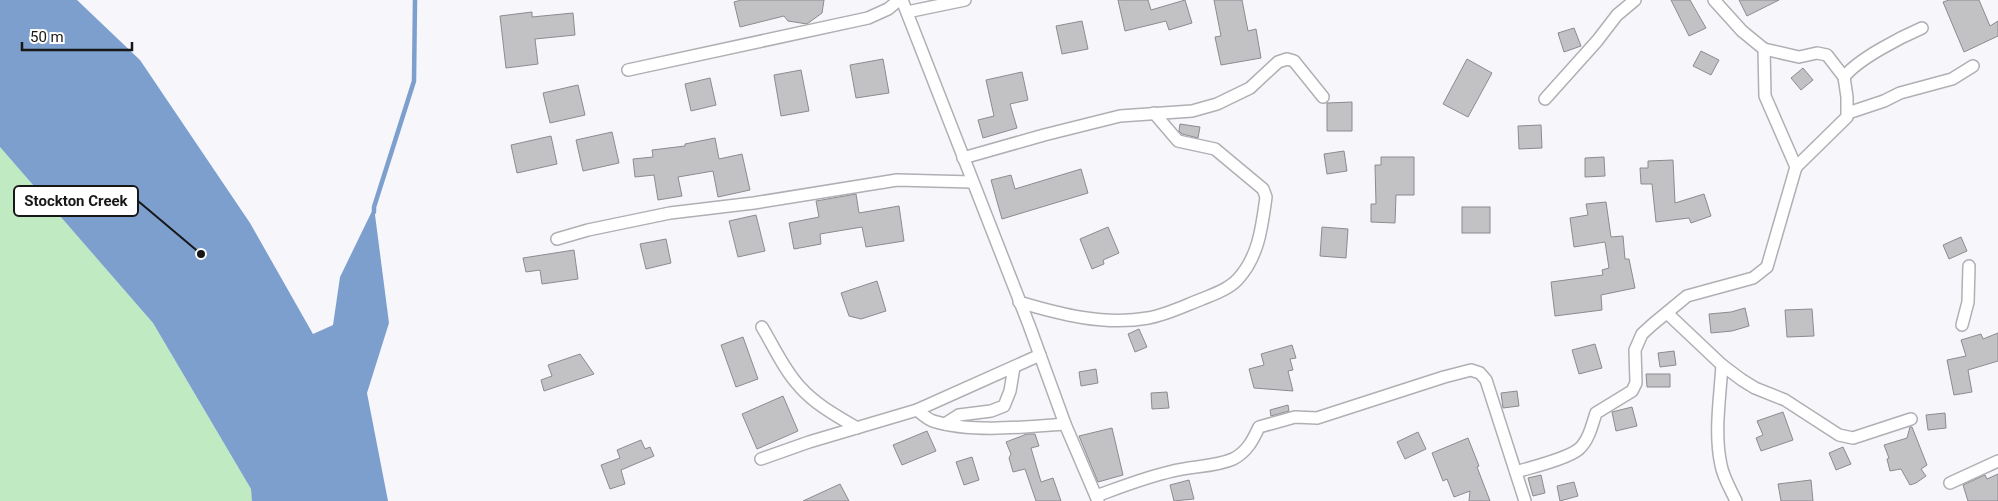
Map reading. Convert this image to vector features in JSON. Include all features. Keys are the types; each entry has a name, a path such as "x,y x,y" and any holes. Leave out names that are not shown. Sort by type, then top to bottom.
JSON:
{"street":[{"path":"628,70 868,18 888,9 901,0 1040,355 1064,424 1097,498 1159,474 1218,464 1234,459 1252,443 1259,427 1295,417 1318,418 1444,376 1471,370 1480,373 1486,380 1525,501"},
{"path":"907,12 965,0"},
{"path":"1545,99 1617,15 1635,0"},
{"path":"1516,472 1578,450 1590,432 1596,413 1632,391 1636,383 1635,350 1642,334 1687,296 1753,278 1767,267 1796,168 1848,117 1844,77 1827,55 1816,53 1799,57 1764,49 1742,31 1714,0"},
{"path":"1844,77 1851,68 1899,38 1922,28"},
{"path":"1764,49 1765,96 1796,168"},
{"path":"963,158 1120,116 1192,111 1217,104 1250,88 1278,62 1287,59 1294,61 1323,97"},
{"path":"1848,113 1884,101 1900,93 1952,79 1973,66"},
{"path":"1019,302 1074,316 1133,320 1156,316 1181,308 1222,290 1238,279 1257,248 1266,197 1262,189 1215,149 1178,141 1154,114"},
{"path":"557,238 670,212 754,203 897,180 972,182"},
{"path":"1962,325 1968,302 1969,266"},
{"path":"1667,313 1722,365 1742,380 1755,388 1785,400 1839,435 1853,438 1911,419"},
{"path":"762,327 787,370 800,387 822,407 857,428"},
{"path":"761,459 917,410 1040,355"},
{"path":"1722,365 1717,430 1718,452 1721,468 1736,501"},
{"path":"945,424 959,414 991,411 1004,406 1010,391 1014,367"},
{"path":"917,410 931,421 945,424 1005,428 1064,424"},
{"path":"1950,483 1998,461"}],"green space":[{"path":"0,147 153,323 251,489 253,501 0,501"}],"water":[{"path":"0,0 77,0 140,60 250,223 313,334 333,325 340,277 374,207 389,323 367,393 388,501 252,501 251,489 153,323 0,147"}],"building":[{"path":"741,0 824,0 822,13 807,24 788,21 784,16 740,27 734,2"},
{"path":"1118,0 1148,0 1151,10 1185,0 1192,23 1169,30 1166,21 1125,31"},
{"path":"1214,0 1242,0 1248,31 1256,29 1261,58 1221,65 1215,37 1221,36"},
{"path":"1671,0 1690,0 1706,28 1689,36"},
{"path":"1739,0 1779,0 1747,16"},
{"path":"1949,0 1979,0 1990,26 1998,21 1998,36 1964,52 1943,2"},
{"path":"532,12 532,17 573,13 575,35 535,39 538,64 506,68 500,16"},
{"path":"1082,21 1088,49 1062,54 1056,26"},
{"path":"1574,28 1581,46 1564,52 1558,33"},
{"path":"1701,51 1719,60 1711,75 1693,66"},
{"path":"883,59 889,93 856,98 850,65"},
{"path":"1467,59 1492,73 1468,117 1443,104"},
{"path":"1803,68 1813,80 1801,90 1791,78"},
{"path":"801,70 809,111 781,116 774,75"},
{"path":"1022,72 1028,100 1010,104 1017,128 983,138 978,120 994,116 986,80"},
{"path":"710,78 716,105 691,111 685,84"},
{"path":"578,85 585,115 550,123 543,93"},
{"path":"1352,102 1352,131 1327,131 1327,103"},
{"path":"1180,124 1200,127 1198,138 1182,134 1179,131"},
{"path":"1541,125 1542,148 1519,149 1518,126"},
{"path":"612,132 619,163 583,171 576,140"},
{"path":"551,136 557,164 517,173 511,145"},
{"path":"715,138 719,159 742,154 750,190 718,197 713,171 678,177 682,196 658,200 654,175 635,177 633,159 653,157 652,150 685,146 685,144"},
{"path":"1344,151 1347,171 1327,174 1324,154"},
{"path":"1381,157 1414,157 1414,195 1396,195 1395,223 1371,222 1371,204 1376,204 1375,165 1381,165"},
{"path":"1604,157 1605,176 1585,177 1585,158"},
{"path":"1673,160 1675,203 1704,194 1711,216 1691,223 1689,218 1656,222 1652,184 1641,184 1640,168 1648,168 1648,161"},
{"path":"1081,169 1088,193 1002,219 991,180 1011,175 1015,189"},
{"path":"856,194 859,213 899,206 904,241 866,247 862,227 820,234 821,244 794,249 789,223 819,217 816,201"},
{"path":"1606,202 1611,237 1623,236 1625,259 1629,259 1635,288 1601,295 1602,310 1555,316 1551,282 1603,275 1602,270 1609,268 1605,242 1574,247 1570,218 1588,215 1586,204"},
{"path":"1462,207 1490,207 1490,233 1462,233"},
{"path":"756,215 765,251 738,257 729,221"},
{"path":"1108,227 1119,253 1103,260 1104,264 1092,269 1080,239"},
{"path":"1322,227 1348,229 1346,258 1320,256"},
{"path":"1961,237 1967,251 1949,259 1943,245"},
{"path":"666,239 671,263 646,269 640,244"},
{"path":"574,250 578,279 542,284 540,270 526,272 523,258"},
{"path":"877,281 886,311 861,319 849,316 841,293"},
{"path":"1745,308 1749,326 1732,331 1711,333 1709,314 1731,312"},
{"path":"1812,309 1814,336 1787,337 1785,310"},
{"path":"1139,329 1147,347 1135,352 1128,334"},
{"path":"1998,333 1998,361 1968,370 1972,392 1954,395 1947,360 1966,356 1961,340 1981,334 1983,339"},
{"path":"743,337 758,379 736,387 721,345"},
{"path":"1595,344 1602,368 1579,374 1572,350"},
{"path":"1292,345 1296,358 1290,359 1293,370 1288,371 1293,391 1254,388 1249,369 1264,365 1261,354"},
{"path":"1674,351 1676,365 1660,367 1658,353"},
{"path":"580,354 594,374 544,391 541,380 552,376 548,365"},
{"path":"1096,369 1098,383 1081,386 1079,372"},
{"path":"1646,374 1670,374 1670,387 1647,387"},
{"path":"1517,391 1519,406 1503,408 1501,393"},
{"path":"1167,392 1169,408 1152,409 1151,393"},
{"path":"783,396 798,431 757,449 742,414"},
{"path":"1288,405 1289,411 1271,416 1270,410"},
{"path":"1632,407 1637,426 1616,431 1612,412"},
{"path":"1783,412 1793,440 1761,451 1756,438 1763,435 1757,421"},
{"path":"1945,413 1946,428 1928,430 1926,415"},
{"path":"1910,427 1912,427 1927,465 1921,469 1926,476 1910,485 1901,469 1890,471 1887,459 1889,458 1884,445 1907,438"},
{"path":"1112,428 1123,475 1098,482 1079,436"},
{"path":"927,431 936,451 902,465 893,445"},
{"path":"1418,432 1426,449 1405,459 1397,442"},
{"path":"1027,434 1035,434 1039,446 1031,448 1041,482 1053,478 1061,501 1036,501 1025,469 1013,472 1009,458 1011,454 1006,442"},
{"path":"1468,438 1490,501 1469,501 1470,491 1454,497 1447,479 1443,481 1432,453"},
{"path":"641,440 645,449 650,447 654,456 621,470 625,484 610,489 601,465 620,458 617,450"},
{"path":"1843,447 1851,464 1836,470 1829,453"},
{"path":"972,457 979,480 964,485 956,462"},
{"path":"1998,474 1998,501 1968,501 1963,485 1985,475 1987,479"},
{"path":"1541,475 1545,493 1533,496 1528,478"},
{"path":"1189,480 1194,499 1174,501 1170,485"},
{"path":"1811,480 1813,501 1781,501 1778,484"},
{"path":"1574,482 1578,496 1560,501 1557,486"},
{"path":"840,484 849,501 803,501"}],"waterway":[{"path":"374,212 414,81 415,0"}],"place":[{"name":"Stockton Creek","path":"201,254"}]}
